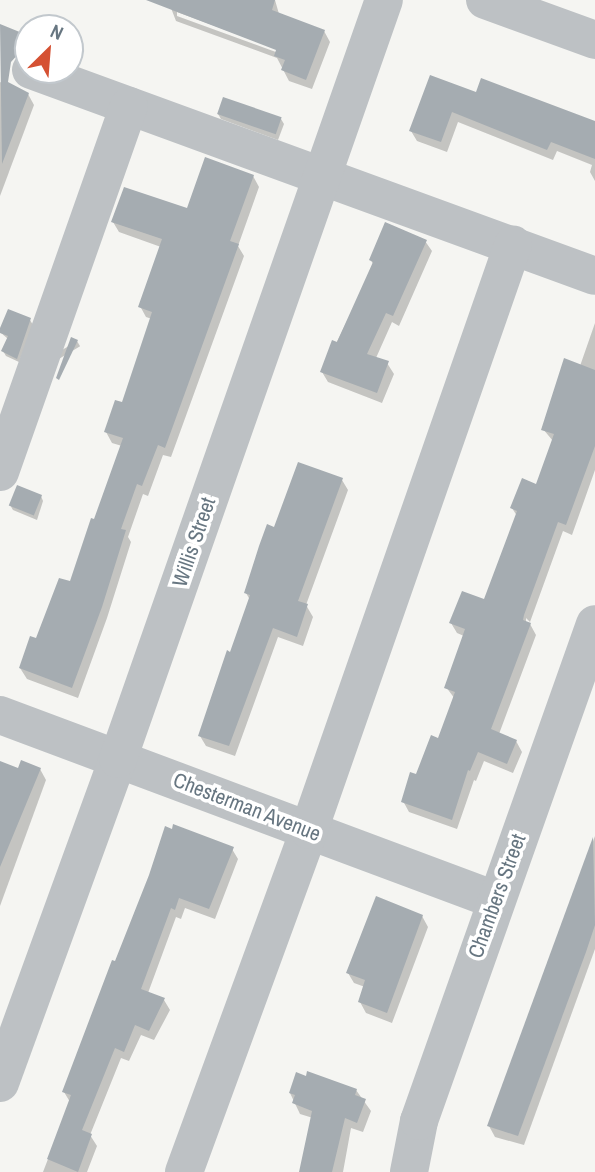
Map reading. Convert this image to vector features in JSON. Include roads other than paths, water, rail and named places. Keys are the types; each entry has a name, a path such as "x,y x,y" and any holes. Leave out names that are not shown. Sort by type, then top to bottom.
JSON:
{"street":[{"name":"Willis Street","path":"0,1083 118,759 384,0"},
{"path":"485,0 595,40"},
{"path":"70,84 595,275"},
{"path":"0,472 130,106"},
{"path":"184,1172 309,830 513,245"},
{"name":"Chambers Street","path":"409,1172 419,1121 495,900 595,624"},
{"name":"Chesterman Avenue","path":"0,715 495,900"}]}
